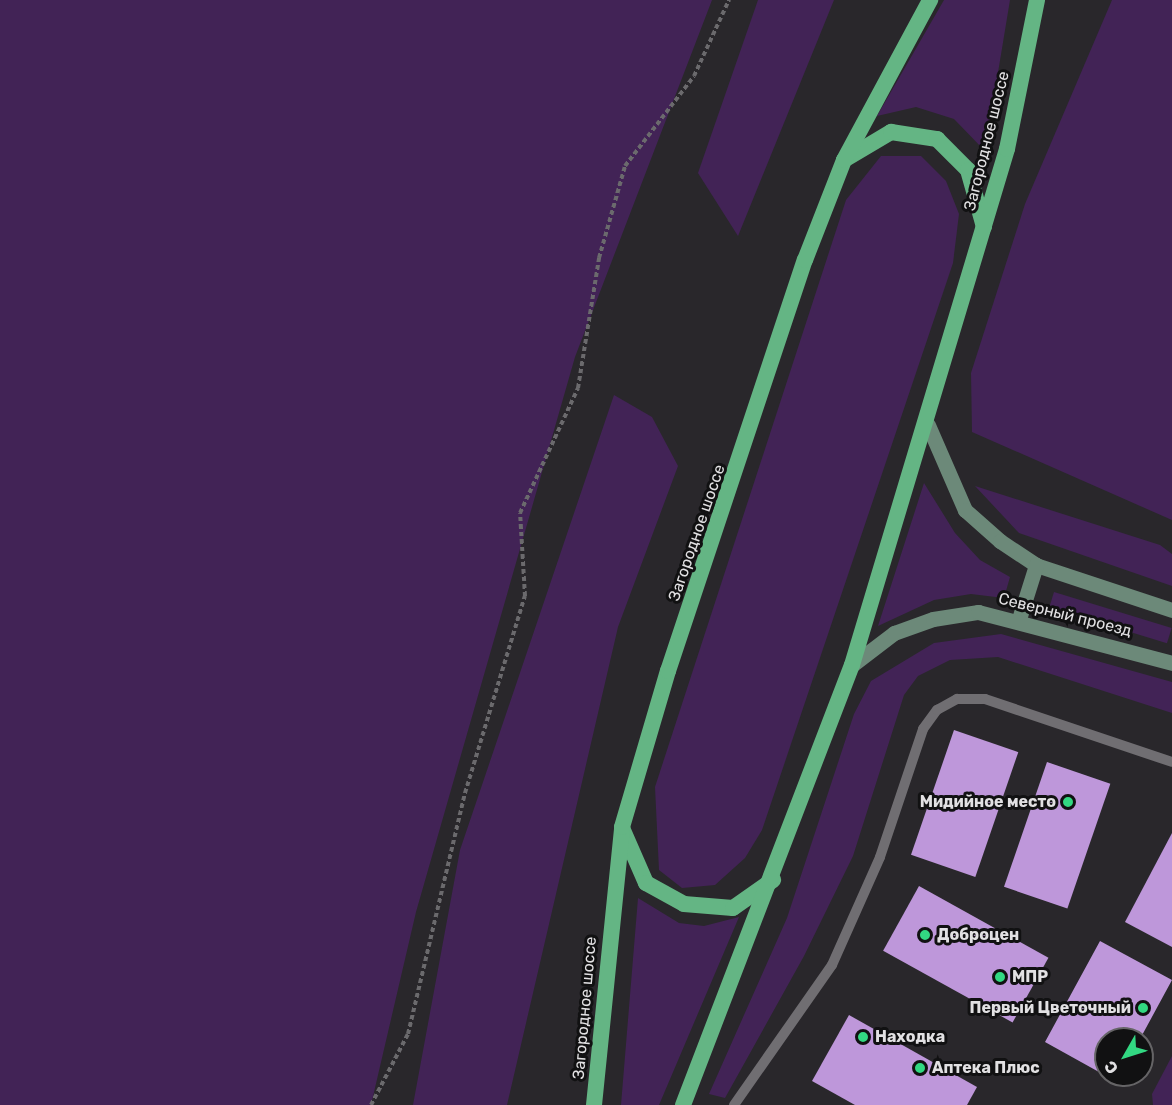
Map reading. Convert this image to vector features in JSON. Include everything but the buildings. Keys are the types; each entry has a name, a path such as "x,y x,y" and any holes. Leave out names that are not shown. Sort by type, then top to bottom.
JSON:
{"highway":[{"name":"Загородное шоссе","path":"594,1105 622,827 801,272 844,160 930,0"},
{"name":"Загородное шоссе","path":"683,1105 773,880 852,665 928,425 1007,149 1037,0"},
{"path":"844,160 891,132 937,139 968,170 984,228"},
{"path":"622,827 646,884 684,904 733,908 773,880"}],"main road":[{"name":"Северный проезд","path":"928,425 966,510 1036,565 1172,610"},
{"path":"1019,619 1036,565"},
{"name":"Северный проезд","path":"852,665 894,633 933,619 978,612 1019,619 1172,663"}],"lane":[{"path":"734,1105 832,965 880,857 923,729 946,703 986,699 1172,762"}],"path":[{"path":"371,1105 408,1034 465,793 525,596 520,513 578,388 599,258 625,166 694,76 729,0"}],"shaded area":[{"path":"0,0 712,0 575,357 416,912 371,1105 0,1105"},
{"path":"758,0 834,0 738,236 698,173"},
{"path":"944,0 1010,0 985,151 954,119 916,107 877,116"},
{"path":"1112,0 1172,0 1172,520 972,432 971,373 1025,204"},
{"path":"881,156 921,156 946,181 959,214 953,263 762,830 745,858 715,885 682,888 659,870 655,787 846,200"},
{"path":"614,395 652,417 678,466 618,627 507,1105 413,1105 460,850"},
{"path":"924,483 955,533 980,560 1010,577 1004,598 971,594 934,600 878,626"},
{"path":"975,486 1160,545 1172,554 1172,586 1019,533"},
{"path":"1054,592 1172,628 1167,643 1049,607"},
{"path":"1001,634 1172,682 1172,713 998,657 950,660 918,676 904,695 853,856 804,956 725,1098 709,1094 787,918 854,714 871,681 934,643"},
{"path":"638,898 679,923 704,926 739,917 659,1105 621,1105"},
{"path":"1172,1056 1172,1105 1153,1105 1152,1094"}],"place":[{"name":"Мидийное место","path":"1068,802"},
{"name":"Доброцен","path":"925,935"},
{"name":"МПР","path":"1000,977"},
{"name":"Первый Цветочный","path":"1143,1008"},
{"name":"Находка","path":"863,1037"},
{"name":"Аптека Плюс","path":"920,1068"}]}
